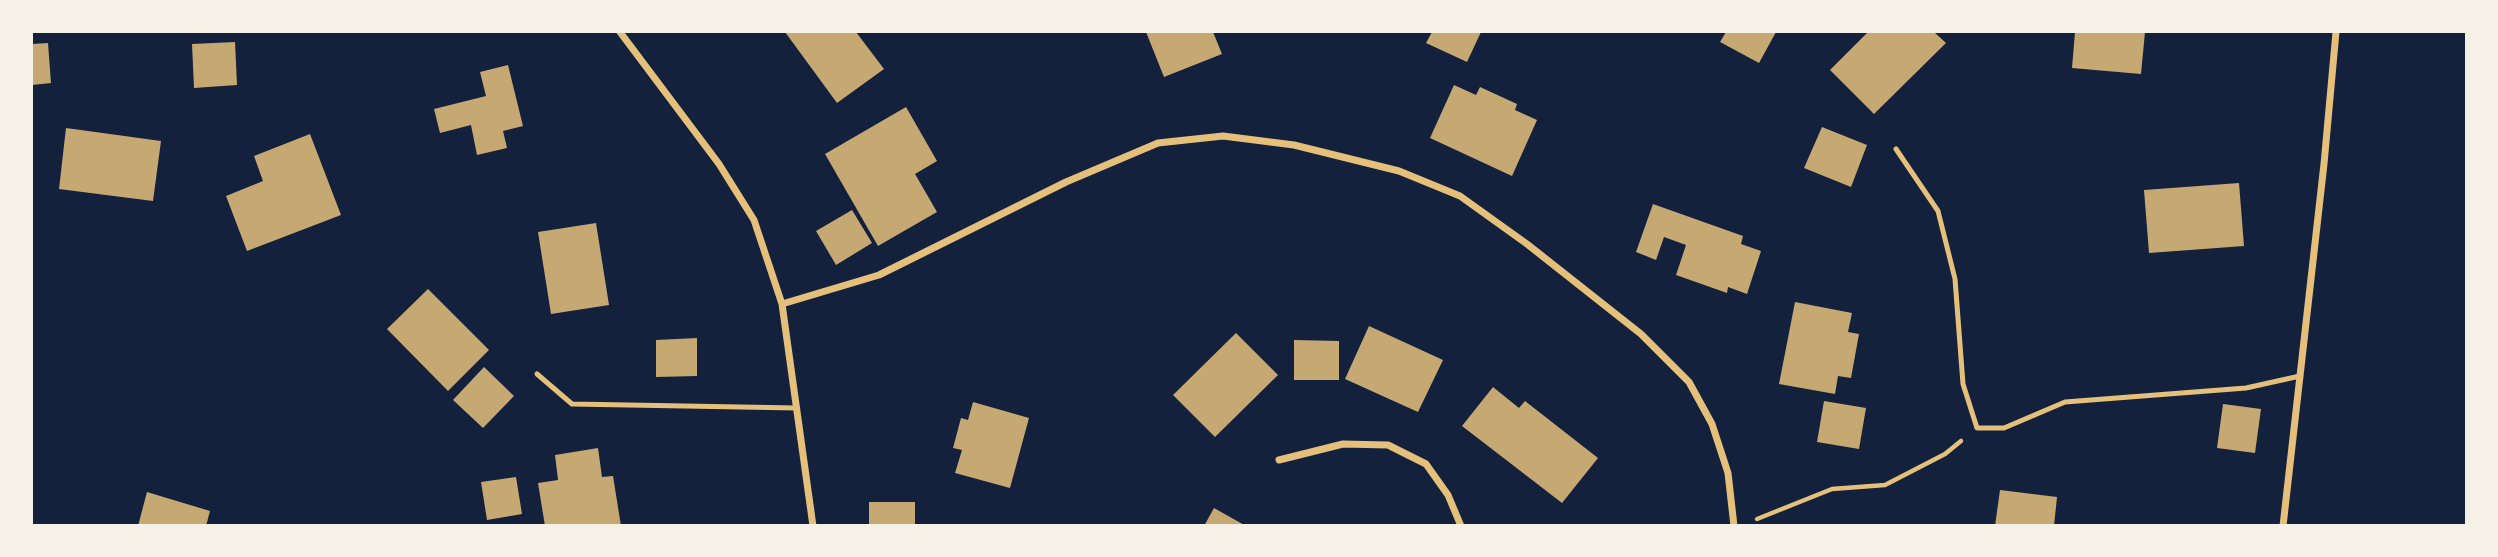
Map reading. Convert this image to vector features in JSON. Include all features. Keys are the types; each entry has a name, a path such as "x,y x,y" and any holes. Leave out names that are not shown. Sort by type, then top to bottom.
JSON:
{"street":[{"path":"620,32 719,164 754,220 782,304 813,526"},
{"path":"2283,526 2325,164 2336,32"},
{"path":"782,304 879,275 1066,182 1158,143 1223,136 1294,145 1399,171 1460,196 1527,244 1641,334 1689,382 1712,424 1728,473 1734,526"},
{"path":"1279,460 1343,444 1388,445 1426,464 1448,495 1461,526"}],"lane":[{"path":"1896,149 1938,211 1955,278 1963,384 1977,428 2004,428 2065,402 2246,388 2300,376"},
{"path":"537,374 572,404 797,408"}],"path":[{"path":"1751,521 1832,489 1885,485 1945,454 1977,428"}],"building":[{"path":"785,32 856,32 884,69 837,103"},
{"path":"1146,32 1213,32 1222,54 1164,77"},
{"path":"1432,32 1481,32 1467,62 1426,43"},
{"path":"1726,32 1776,32 1759,63 1720,42"},
{"path":"1868,32 1934,32 1946,43 1874,114 1830,70"},
{"path":"2075,32 2145,32 2141,74 2072,68"},
{"path":"235,42 237,85 194,88 192,44"},
{"path":"48,43 51,83 32,85 32,44"},
{"path":"508,65 523,126 503,131 507,148 477,155 471,125 440,133 434,109 486,96 480,72"},
{"path":"1454,85 1476,95 1480,87 1517,104 1515,110 1537,120 1512,176 1430,138"},
{"path":"906,107 937,161 915,174 937,212 878,246 825,154"},
{"path":"1822,127 1867,145 1851,187 1804,168"},
{"path":"66,128 161,141 153,201 59,189"},
{"path":"310,134 341,215 247,251 226,196 263,181 254,156"},
{"path":"2239,183 2244,246 2149,253 2144,190"},
{"path":"1653,204 1743,236 1741,244 1761,251 1747,294 1728,287 1727,293 1676,275 1686,245 1664,237 1656,260 1636,252"},
{"path":"852,210 872,243 836,265 816,231"},
{"path":"596,223 609,305 551,314 538,232"},
{"path":"428,289 489,350 448,391 387,329"},
{"path":"1795,302 1852,313 1848,332 1859,334 1851,378 1838,376 1835,394 1779,384"},
{"path":"1369,326 1443,360 1418,412 1345,379"},
{"path":"1236,333 1278,375 1215,437 1173,395"},
{"path":"697,338 697,376 656,377 656,340"},
{"path":"1294,340 1339,341 1339,380 1294,380"},
{"path":"484,367 514,396 483,428 453,400"},
{"path":"1493,387 1519,408 1525,401 1598,458 1562,503 1462,426"},
{"path":"1824,401 1866,408 1859,449 1817,442"},
{"path":"973,402 1029,418 1010,488 955,473 962,450 953,448 961,418 968,420"},
{"path":"2223,404 2261,409 2255,453 2217,448"},
{"path":"598,448 602,477 613,476 621,526 545,526 538,483 558,480 555,455"},
{"path":"516,477 522,514 487,520 481,482"},
{"path":"2000,490 2057,497 2054,526 1995,526"},
{"path":"147,492 210,511 206,526 138,526"},
{"path":"869,502 915,502 915,526 869,526"},
{"path":"1214,508 1246,526 1204,526"}]}
